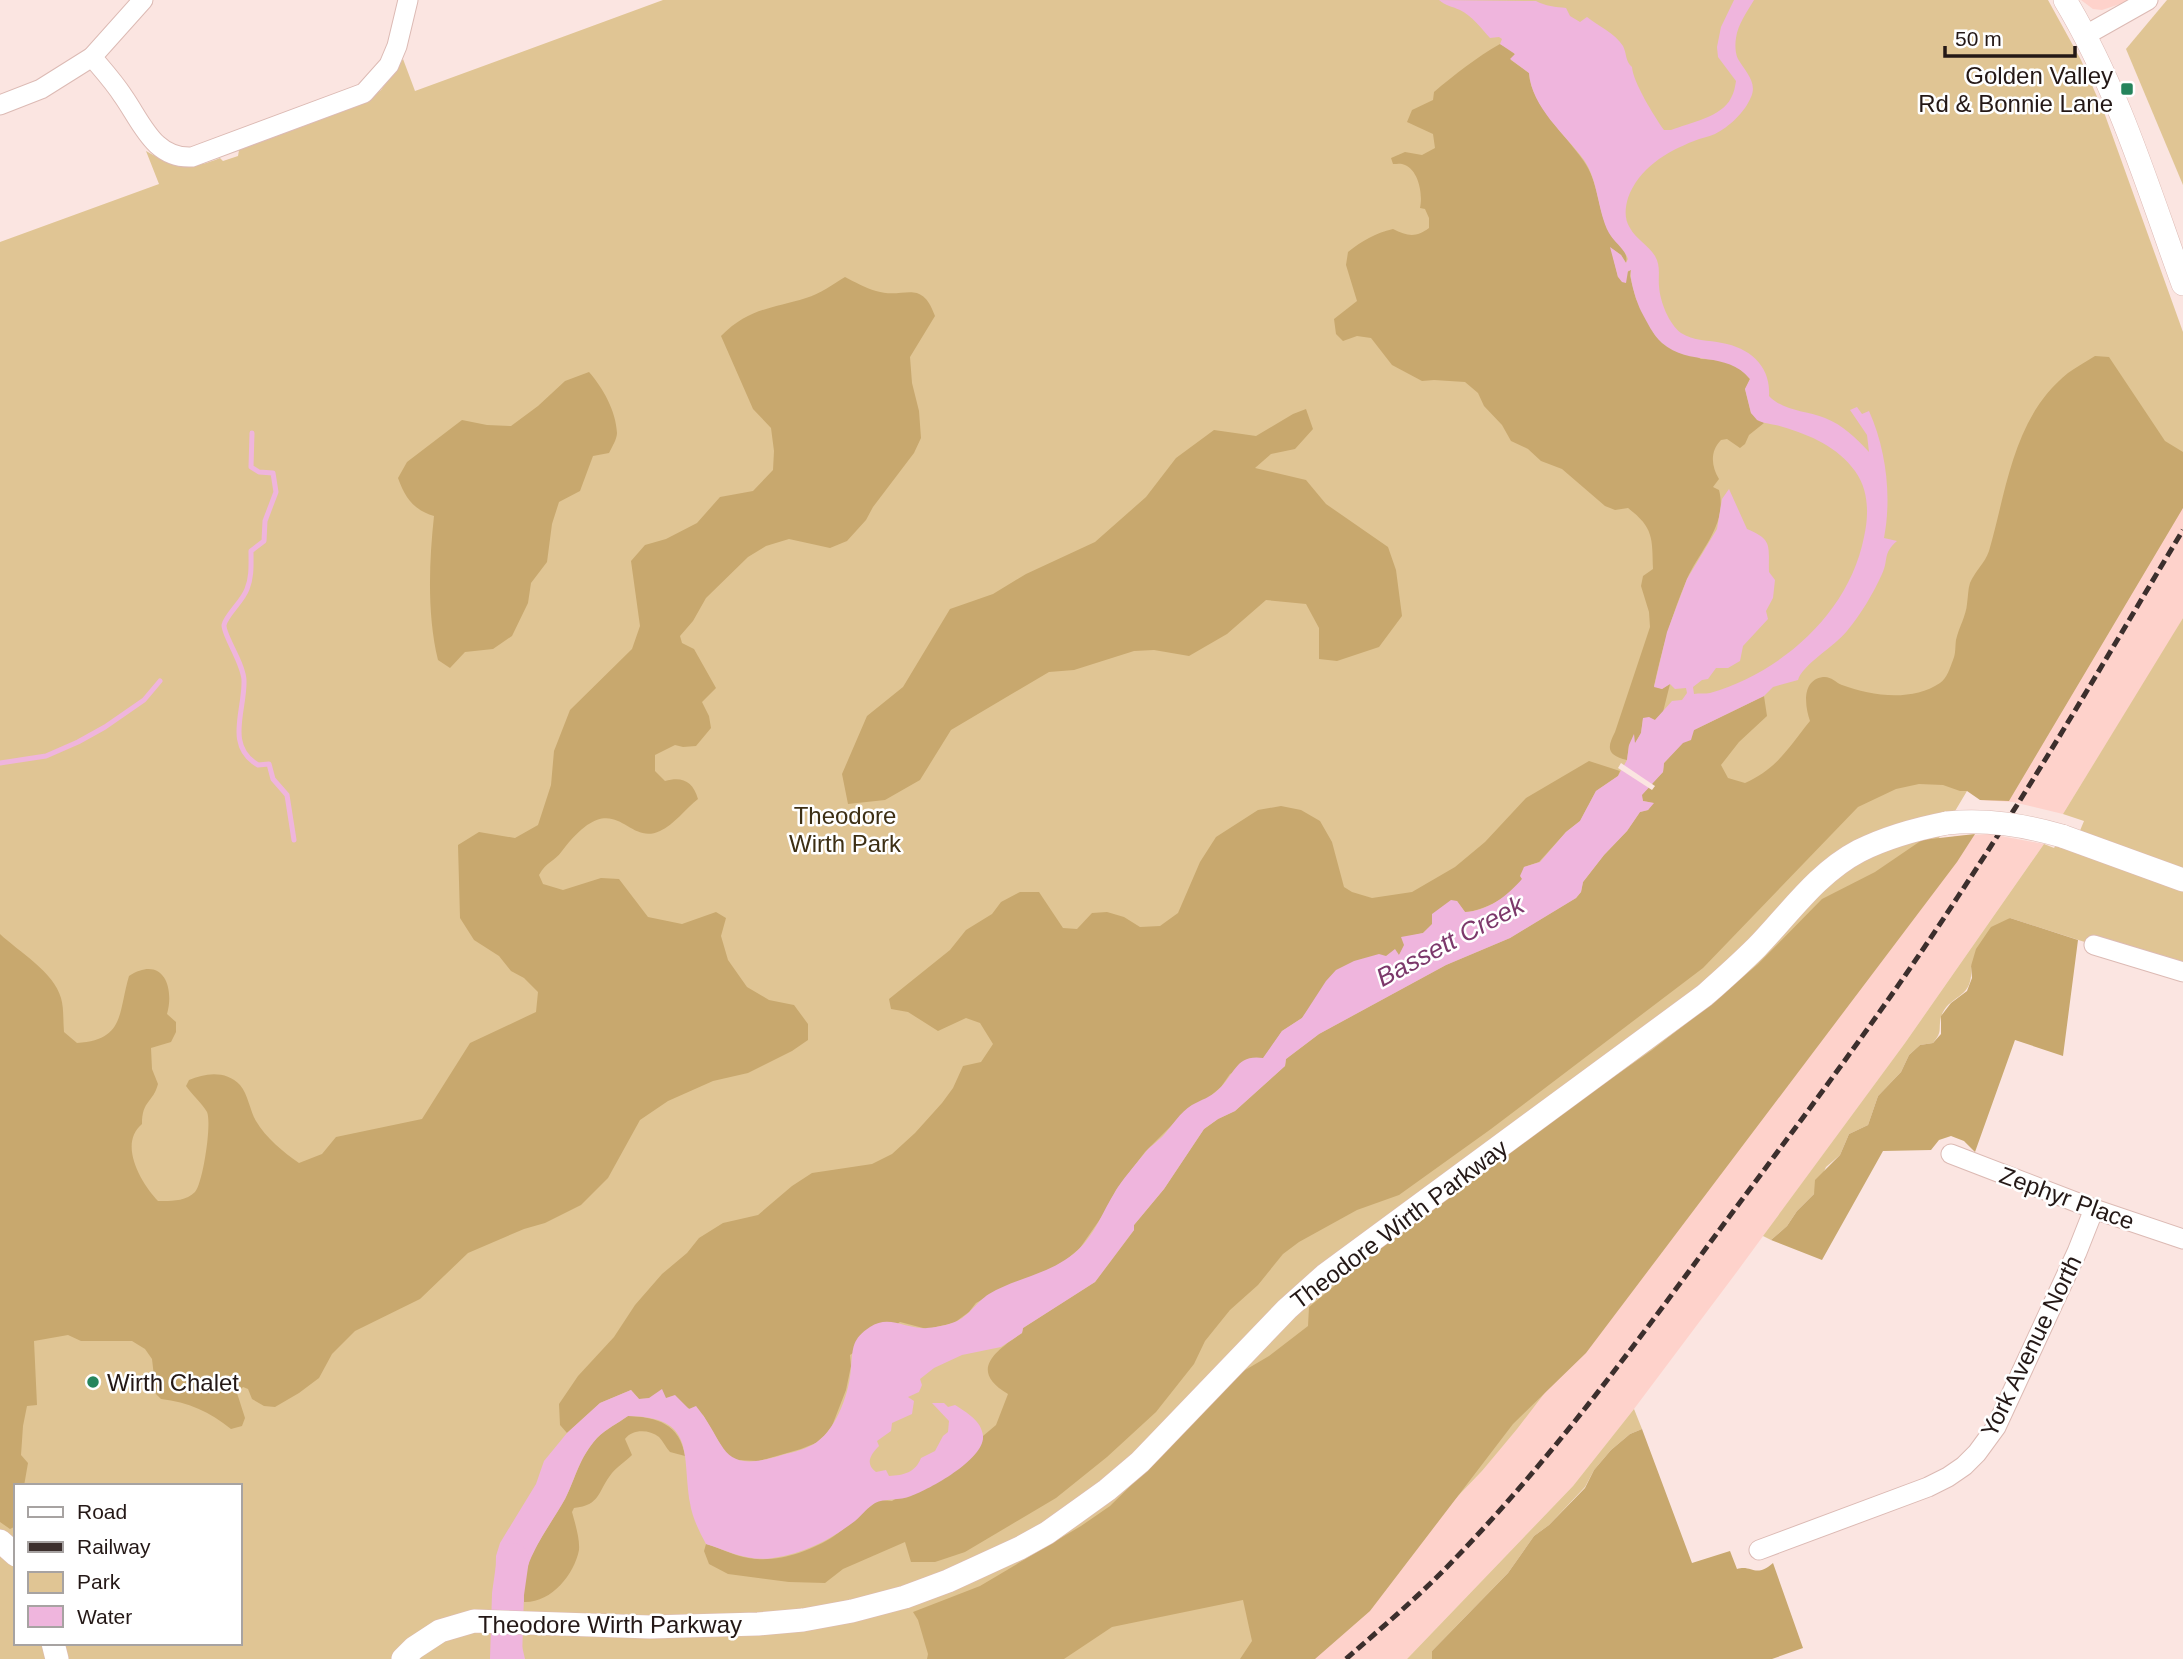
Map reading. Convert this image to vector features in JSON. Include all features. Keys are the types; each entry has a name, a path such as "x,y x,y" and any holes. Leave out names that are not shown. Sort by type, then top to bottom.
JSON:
{"street":[{"path":"0,105 41,89 92,57 143,0"},
{"path":"92,57 122,94 153,141 172,156 192,157 364,93 389,65 397,46 408,0"},
{"path":"2065,0 2086,35 2119,110 2183,284"},
{"path":"2086,35 2148,0"},
{"name":"Theodore Wirth Parkway","path":"402,1659 440,1631 457,1625 491,1620 650,1627 758,1624 803,1620 852,1611 905,1597 971,1572 1038,1538 1107,1490 1140,1462 1277,1319 1325,1275 1651,1038 1705,995 1755,949 1836,866 1883,840 1947,823 1992,822 2026,826 2062,836 2183,880"},
{"path":"2094,945 2183,972"},
{"name":"Zephyr Place","path":"1951,1154 2094,1209 2183,1239"},
{"name":"York Avenue North","path":"1759,1550 1928,1488 1964,1466 1996,1427 2077,1252 2094,1209"},
{"path":"0,1541 14,1553"}],"shaded area":[{"path":"2081,0 2132,0 2102,10 2093,9"},
{"path":"1500,44 1513,51 1515,55 1511,60 1529,73 1531,85 1542,108 1588,168 1605,223 1625,254 1626,263 1621,255 1611,248 1618,277 1631,270 1636,299 1655,335 1701,359 1723,360 1741,369 1750,379 1745,389 1751,413 1764,423 1749,435 1740,448 1727,439 1717,444 1713,464 1719,479 1713,487 1719,490 1720,514 1687,579 1664,645 1654,686 1662,689 1670,684 1663,712 1655,720 1643,719 1641,733 1635,744 1629,745 1627,760 1612,753 1610,743 1650,627 1649,612 1641,586 1643,576 1653,569 1652,541 1643,522 1628,508 1615,510 1605,506 1562,469 1541,461 1528,449 1511,441 1502,425 1484,406 1478,393 1465,382 1422,381 1392,365 1371,338 1357,336 1343,341 1336,334 1334,319 1357,301 1346,265 1348,252 1358,244 1386,231 1393,229 1411,235 1429,228 1425,209 1420,208 1420,190 1414,172 1405,165 1393,164 1391,158 1405,152 1422,155 1435,148 1433,134 1407,122 1412,110 1433,100 1434,92 1474,60"},
{"path":"845,277 876,291 918,293 930,304 935,316 910,357 921,438 914,453 866,520 847,541 830,548 789,539 766,546 748,557 706,598 693,621 680,636 682,643 694,649 716,688 702,702 711,728 696,746 675,745 655,755 655,771 665,781 686,781 698,799 665,828 648,834 608,818 595,821 580,831 539,875 543,884 563,890 601,878 619,879 648,917 682,924 716,912 726,918 721,936 728,960 747,987 769,1000 794,1005 808,1024 808,1040 748,1073 713,1081 668,1101 640,1120 608,1178 581,1205 545,1223 468,1253 420,1299 355,1331 332,1354 319,1378 299,1393 275,1407 264,1406 252,1399 248,1389 243,1387 237,1393 245,1418 242,1426 231,1429 198,1409 161,1399 156,1394 152,1359 145,1349 132,1341 81,1341 68,1335 34,1341 37,1405 27,1406 21,1455 28,1463 24,1484 14,1484 14,1527 10,1529 0,1522 0,934 51,980 62,1002 64,1032 77,1043 93,1041 112,1030 120,1013 129,976 140,970 150,969 158,971 163,977 169,993 167,1014 176,1022 176,1032 171,1042 151,1048 152,1069 158,1084 132,1142 132,1152 139,1174 158,1201 187,1198 195,1192 201,1177 208,1140 208,1118 205,1109 186,1086 189,1080 195,1078 215,1074 234,1080 243,1089 260,1127 299,1163 322,1154 336,1137 422,1119 470,1043 536,1012 538,992 524,978 511,971 499,956 474,940 460,918 458,845 479,832 515,838 538,825 551,785 554,751 570,710 632,649 640,626 631,561 645,545 666,539 697,523 720,497 753,491 773,470 771,428 753,409 721,336 751,315 821,291"},
{"path":"2095,356 2109,357 2165,441 2183,452 2183,508 2009,801 1980,800 1967,791 1943,785 1919,784 1896,789 1858,807 1703,968 1491,1129 1399,1195 1357,1210 1299,1242 1283,1254 1205,1341 1194,1364 1156,1412 1107,1457 1056,1498 965,1552 935,1562 911,1562 905,1542 843,1569 825,1583 789,1582 728,1574 709,1564 704,1551 706,1544 757,1559 797,1554 817,1546 839,1533 877,1502 892,1501 981,1444 983,1436 996,1425 1008,1394 989,1377 990,1361 1022,1333 1023,1328 1095,1282 1134,1230 1134,1225 1164,1189 1204,1129 1235,1111 1285,1066 1286,1059 1319,1034 1446,965 1510,938 1576,898 1581,892 1583,882 1604,855 1627,831 1640,812 1648,810 1653,803 1643,801 1641,795 1663,772 1664,763 1694,730 1764,696 1767,716 1739,742 1721,765 1728,778 1745,783 1774,764 1810,721 1806,695 1811,683 1816,679 1828,677 1853,689 1891,695 1917,693 1940,683 1948,673 1954,657 1970,583 1989,551 2007,479 2024,432 2050,391 2068,373"},
{"path":"589,372 611,408 617,433 614,443 609,453 593,456 580,491 559,502 552,524 547,562 531,583 528,603 512,636 493,649 465,652 450,668 438,660 432,625 430,570 434,516 411,502 398,478 407,462 462,420 511,426 565,381"},
{"path":"1306,409 1313,429 1295,449 1271,454 1255,468 1306,480 1326,504 1388,547 1396,570 1402,616 1379,647 1337,661 1319,659 1319,628 1306,604 1266,600 1227,634 1189,656 1154,650 1134,651 1074,670 1049,672 951,730 920,780 885,800 848,804 842,774 867,716 903,687 950,609 993,594 1026,574 1095,542 1146,497 1176,458 1214,430 1256,436"},
{"path":"2183,461 2183,618 2169,642 2063,814 2013,802 1980,800"},
{"path":"1589,761 1620,771 1618,776 1596,791 1580,821 1566,832 1539,862 1524,867 1522,879 1512,891 1497,902 1472,911 1465,912 1457,901 1423,933 1411,936 1399,955 1386,956 1315,1001 1302,1018 1282,1031 1263,1059 1230,1074 1221,1087 1207,1099 1191,1106 1145,1152 1116,1190 1105,1212 1080,1248 1066,1260 1050,1270 1009,1285 976,1303 954,1323 927,1329 900,1322 850,1355 851,1366 846,1390 832,1426 816,1443 759,1461 734,1460 726,1454 703,1415 666,1398 639,1399 631,1390 600,1403 567,1433 560,1425 559,1404 578,1376 614,1337 635,1305 662,1274 687,1253 699,1238 723,1223 758,1215 812,1173 872,1164 892,1154 942,1103 953,1088 963,1066 981,1062 993,1044 980,1023 966,1018 938,1031 908,1012 891,1009 889,999 950,950 966,930 992,914 1001,902 1020,892 1039,892 1063,928 1077,929 1092,913 1107,912 1124,917 1140,927 1160,926 1178,913 1200,862 1216,837 1258,810 1281,806 1301,810 1320,821 1332,842 1344,887 1372,898 1412,892 1455,867 1485,842 1526,798"},
{"path":"1975,834 1957,862 1586,1353 1513,1424 1370,1611 1315,1659 1240,1659 1252,1641 1243,1600 1112,1627 1064,1659 927,1659 918,1620 913,1612 980,1586 1110,1506 1180,1437 1230,1379 1269,1356 1308,1326 1309,1307 1463,1183 1652,1050 1710,1005 1758,964 1822,899 1875,872 1922,840"},
{"path":"1990,834 2044,844 1905,1043 1736,1273 1573,1486 1407,1659 1286,1659 1410,1546 1482,1471 1573,1356 1954,836"},
{"path":"2010,918 2078,940 2063,1056 2015,1040 1975,1152 1964,1141 1951,1136 1939,1140 1931,1150 1883,1151 1822,1260 1771,1240 1787,1226 1814,1194 1815,1180 1840,1155 1849,1134 1868,1125 1878,1096 1901,1072 1909,1055 1920,1045 1933,1043 1941,1034 1941,1016 1951,1003 1967,991 1972,978 1971,966 1976,949 1991,927"},
{"path":"628,1416 648,1418 666,1424 678,1436 685,1456 670,1452 659,1437 650,1433 641,1431 628,1436 625,1439 632,1455 612,1473 594,1501 574,1508 572,1512 579,1550 567,1578 552,1593 534,1601 524,1602 523,1588 529,1561 565,1499 586,1453 601,1435"},
{"path":"1642,1429 1692,1563 1730,1551 1737,1569 1758,1571 1773,1563 1803,1648 1772,1659 1432,1659 1432,1651 1508,1573 1534,1536 1549,1525 1585,1488 1594,1470 1611,1450 1630,1434"}],"green space":[{"name":"Theodore Wirth Park","path":"663,0 2048,0 2081,60 2105,115 2183,332 2183,461 1939,838 1573,1356 1482,1471 1410,1546 1286,1659 0,1659 0,242 159,184 146,151 182,166 199,165 220,158 223,161 238,156 239,150 360,105 381,90 403,59 415,91"},
{"path":"2167,0 2183,0 2183,185 2126,49"},
{"path":"2183,618 2183,963 2098,936 2094,945 2010,918 1971,966 1969,985 1945,1009 1939,1033 1933,1043 1920,1045 1909,1055 1901,1072 1878,1096 1868,1125 1849,1134 1840,1155 1826,1167 1814,1194 1787,1226 1771,1240 1763,1236 1905,1043 2044,844 2054,848 2067,829 2079,833 2084,821 2063,814"},
{"path":"1634,1409 1642,1429 1630,1434 1611,1450 1594,1470 1585,1487 1549,1525 1534,1536 1508,1573 1432,1651 1432,1659 1407,1659 1573,1486"}],"water":[{"path":"1439,0 1536,1 1566,8 1570,16 1580,22 1587,17 1620,41 1650,108 1664,130 1671,130 1713,115 1727,105 1736,81 1718,57 1721,27 1734,0 1754,0 1741,23 1735,43 1737,57 1753,86 1748,103 1736,119 1720,131 1673,150 1646,170 1628,198 1626,217 1633,232 1657,260 1663,306 1681,333 1696,339 1732,345 1750,354 1762,367 1769,385 1769,396 1775,401 1788,408 1838,424 1869,452 1867,435 1850,410 1857,407 1862,414 1869,411 1880,441 1886,473 1884,538 1897,541 1889,550 1882,574 1866,604 1842,637 1806,668 1798,680 1773,687 1764,696 1694,730 1691,740 1683,743 1664,763 1663,772 1642,795 1643,801 1654,803 1648,810 1640,812 1627,831 1604,855 1583,882 1581,892 1576,898 1510,938 1446,965 1319,1034 1286,1059 1285,1066 1235,1111 1204,1129 1164,1189 1134,1225 1134,1230 1095,1282 1023,1328 1022,1333 1001,1347 962,1355 934,1368 920,1379 922,1385 919,1392 908,1397 914,1401 912,1414 892,1423 891,1431 877,1441 879,1446 871,1456 871,1466 876,1472 886,1470 889,1476 904,1474 916,1467 921,1458 935,1451 948,1432 949,1421 932,1403 944,1403 948,1407 955,1405 973,1418 980,1426 983,1436 975,1454 955,1472 911,1496 875,1503 846,1528 806,1549 773,1558 747,1557 706,1544 692,1513 685,1454 675,1431 665,1423 650,1418 628,1416 601,1435 586,1453 565,1499 530,1561 525,1574 524,1602 495,1600 496,1556 500,1543 536,1484 544,1461 567,1433 600,1403 631,1390 639,1399 649,1398 662,1389 666,1398 675,1395 689,1409 696,1406 720,1444 735,1459 761,1460 813,1444 831,1428 841,1408 848,1387 854,1344 864,1331 884,1322 919,1328 952,1323 962,1318 989,1294 1068,1258 1089,1237 1118,1187 1146,1151 1188,1108 1219,1089 1241,1062 1263,1058 1282,1031 1302,1018 1336,970 1354,961 1379,954 1386,956 1395,949 1399,955 1404,945 1401,937 1423,933 1432,924 1432,914 1451,900 1457,901 1465,912 1473,911 1489,906 1510,891 1522,879 1520,876 1524,867 1540,862 1566,832 1580,821 1596,791 1618,776 1627,760 1634,734 1635,743 1641,733 1643,718 1655,720 1672,701 1682,700 1687,693 1686,688 1675,689 1670,684 1662,689 1654,687 1667,632 1687,579 1717,529 1722,499 1729,489 1747,529 1762,537 1768,545 1769,572 1775,580 1773,598 1766,611 1768,619 1743,646 1740,661 1728,668 1716,668 1708,679 1693,687 1694,694 1710,693 1737,683 1786,654 1808,636 1828,614 1844,590 1856,565 1867,520 1867,503 1860,478 1840,455 1823,443 1793,430 1757,420 1751,413 1745,389 1750,379 1740,370 1719,361 1684,355 1659,340 1639,307 1632,285 1631,270 1628,271 1626,283 1618,277 1610,247 1621,255 1626,263 1628,259 1605,224 1589,169 1536,98 1529,73 1510,59 1515,54 1500,44 1502,39 1490,38 1476,22 1460,10"},
{"path":"498,1641 521,1642 525,1659 491,1659"}],"pier":[{"path":"1621,763 1655,786 1652,790 1618,768"}],"waterway":[{"path":"252,433 251,467 259,472 273,473 276,492 265,521 264,541 251,551 247,589 224,625 243,674 244,692 239,727 242,748 258,765 269,764 273,779 287,795 294,840"},
{"path":"0,763 46,756 78,742 144,700 160,681"},
{"name":"Bassett Creek","path":"506,1659 508,1594 513,1559"}],"railway":[{"path":"1346,1659 1441,1573 1480,1532 1554,1447 1625,1357 1844,1061 1930,939 2016,807 2183,530"}],"place":[{"name":"Golden Valley Rd & Bonnie Lane","path":"2127,89"},
{"name":"Wirth Chalet","path":"93,1382"}]}
